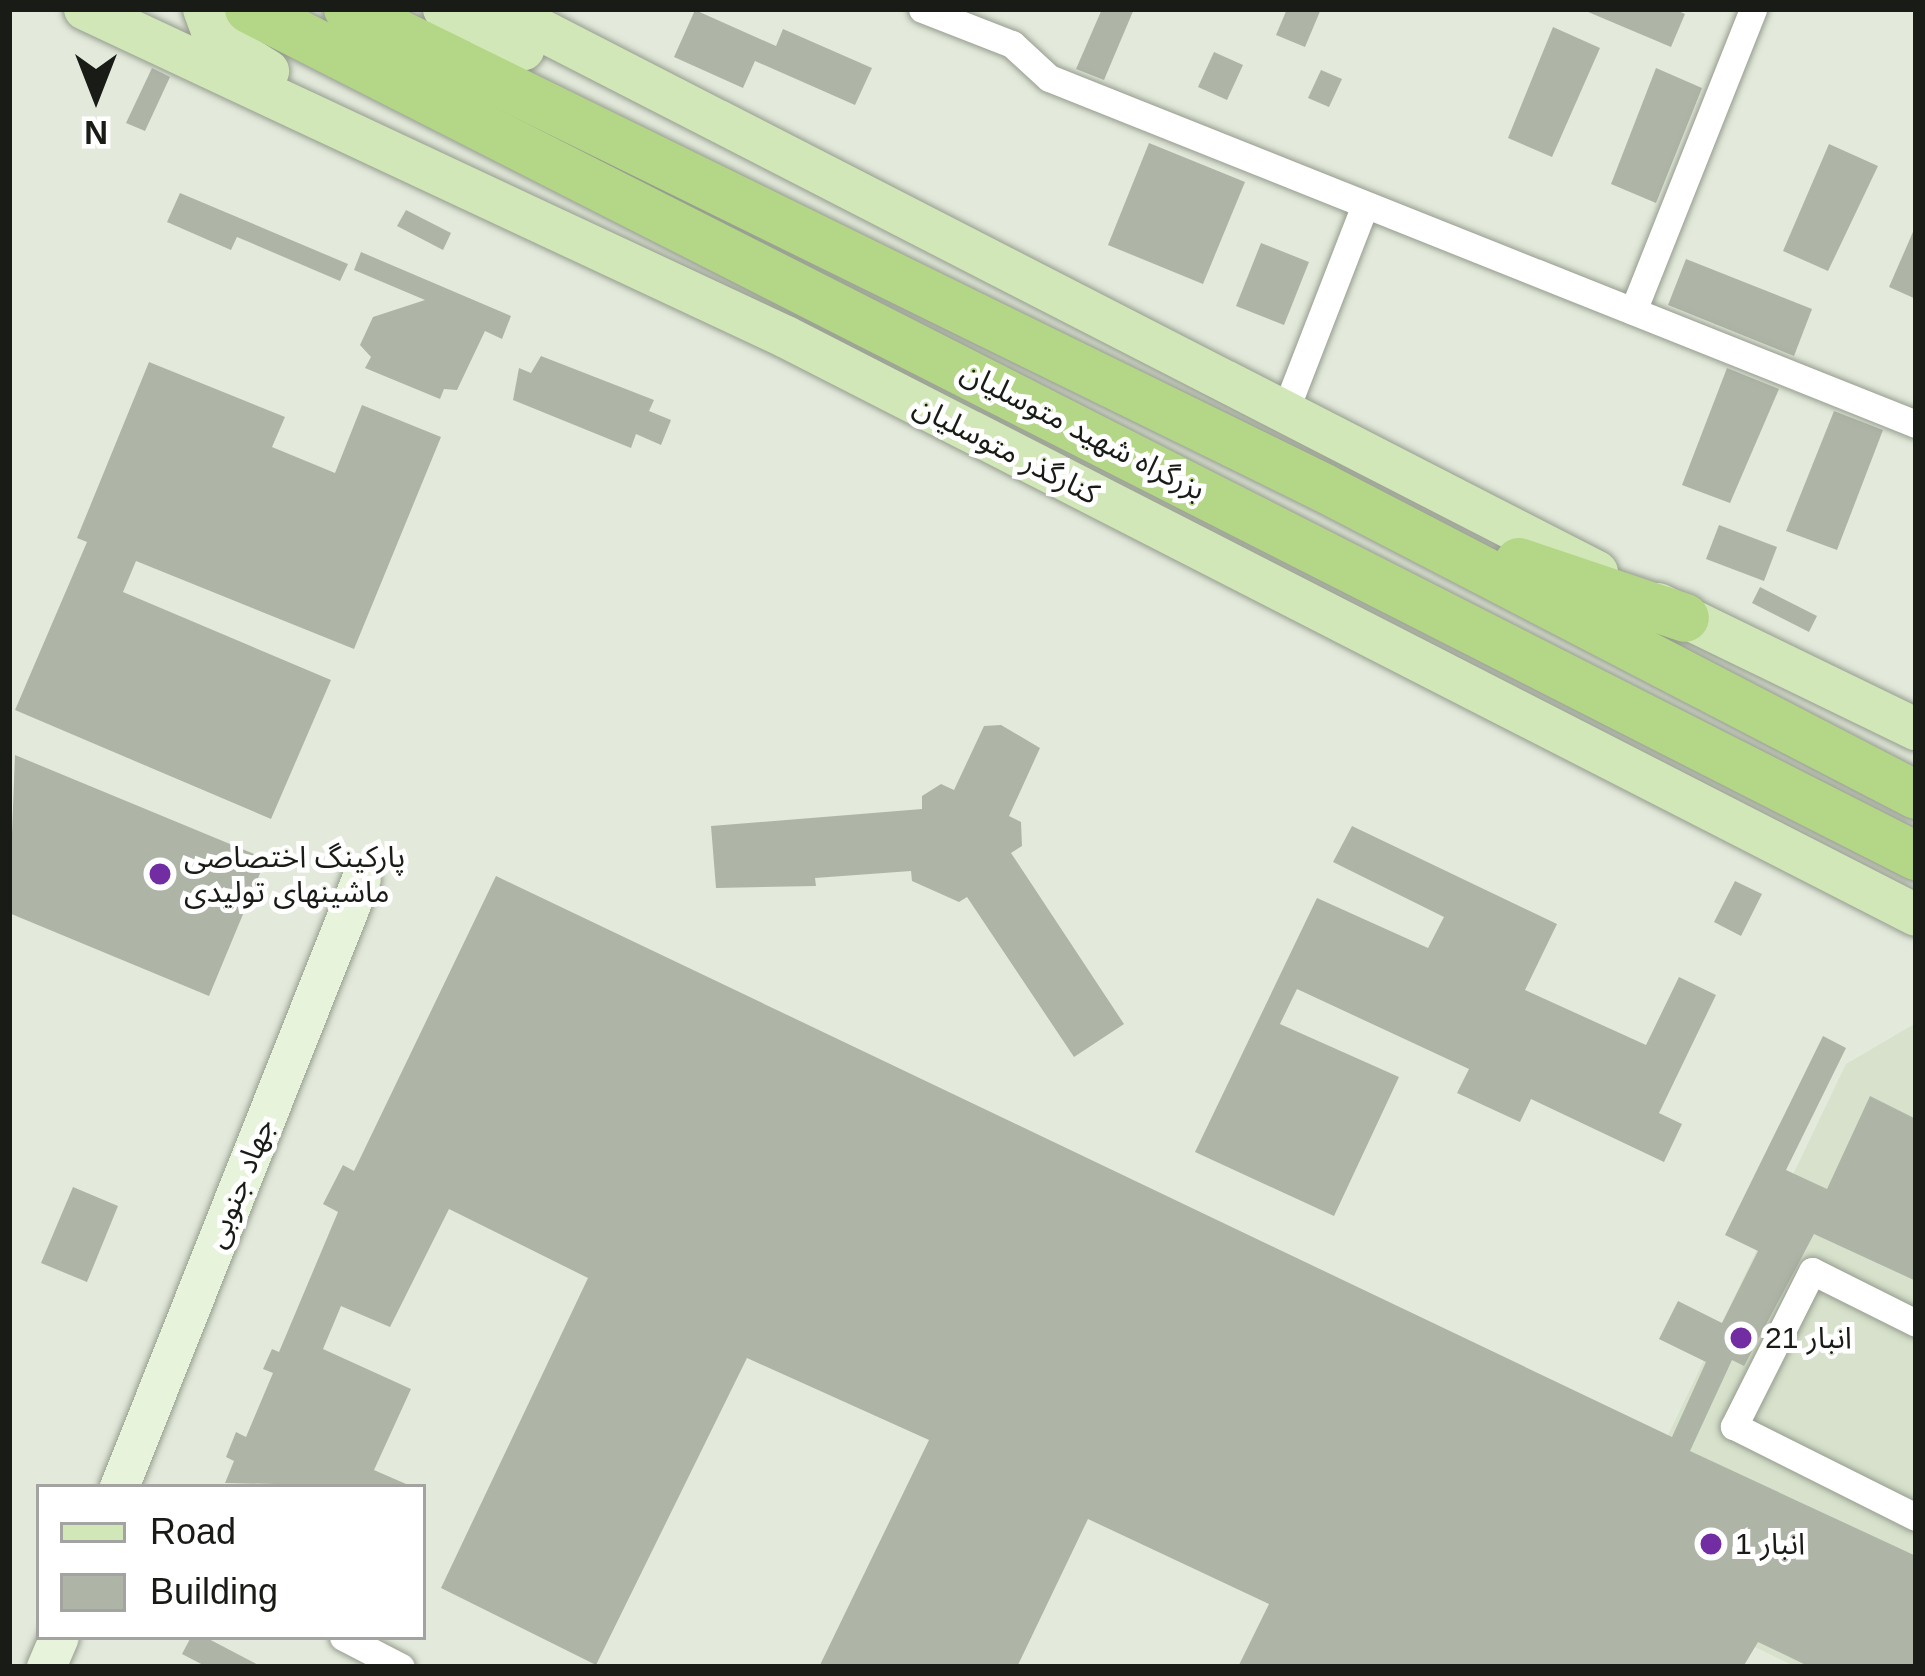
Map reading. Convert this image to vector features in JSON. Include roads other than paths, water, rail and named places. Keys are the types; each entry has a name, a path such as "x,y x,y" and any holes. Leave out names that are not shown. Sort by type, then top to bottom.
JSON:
{"highway":[{"name":"بزرگراه شهید متوسلیان","path":"249,9 1916,856"},
{"name":"بزرگراه شهید متوسلیان","path":"348,9 1324,488 1916,795"},
{"path":"1324,488 1685,618"},
{"path":"1688,743 1916,884"}],"main road":[{"name":"کنارگذر متوسلیان","path":"86,9 760,325 1916,915"},
{"path":"205,9 214,38 245,60 760,325"},
{"path":"443,9 967,264 1086,305"},
{"path":"500,9 1086,305 1685,618 1916,729"}],"street":[{"path":"922,9 1012,44 1049,78 1916,424"},
{"path":"1634,311 1753,9"},
{"path":"1285,411 1364,207"},
{"name":"جهاد جنوبی","path":"120,1484 361,879"},
{"path":"1916,1323 1811,1271 1734,1426 1916,1516"},
{"path":"349,1640 401,1667"}],"place":[{"name":"پارکینگ اختصاصی ماشینهای تولیدی","path":"160,874"},
{"name":"انبار 21","path":"1741,1338"},
{"name":"انبار 1","path":"1711,1544"}]}
